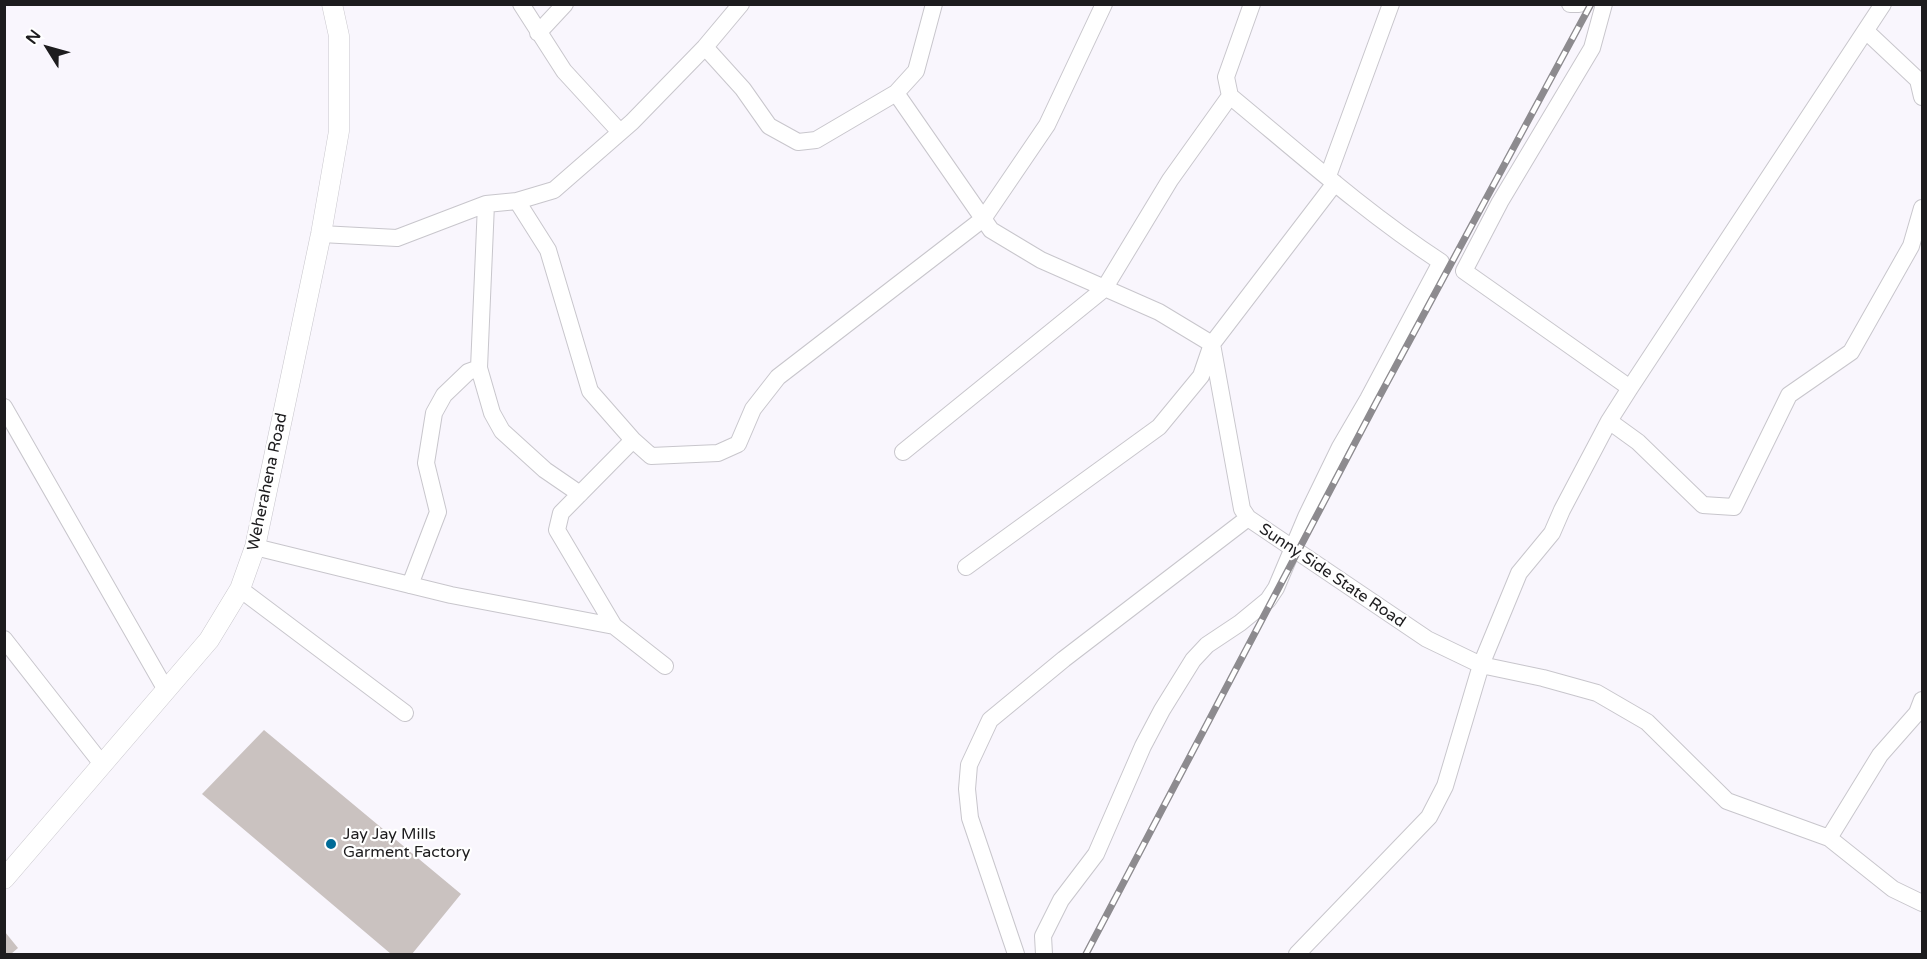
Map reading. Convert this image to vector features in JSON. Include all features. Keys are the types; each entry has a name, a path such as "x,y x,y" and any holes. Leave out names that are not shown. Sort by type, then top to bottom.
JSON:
{"main road":[{"name":"Weherahena Road","path":"4,879 209,640 240,589 255,547 321,234 339,131 339,36 332,4"}],"street":[{"path":"521,4 564,71 620,132"},
{"path":"538,33 566,4"},
{"path":"321,234 397,238 486,204 517,201 554,190 620,132 705,47 741,4"},
{"path":"705,47 743,89 769,126 798,142 816,140 896,93 916,71 934,4"},
{"path":"517,201 548,250 590,391 633,440 651,456 718,453 738,444 753,409 778,377 982,219 1047,125 1104,4"},
{"path":"1044,954 1043,936 1061,900 1096,854 1143,746 1175,688 1193,660 1208,645 1268,600 1276,588 1340,447 1442,262 1416,246 1331,180 1230,96 1226,77 1252,4"},
{"path":"966,567 1159,426 1202,376 1212,344 1331,180 1391,4"},
{"path":"1570,4 1579,4"},
{"path":"1604,4 1592,48 1500,202 1464,271 1630,388"},
{"path":"1297,954 1429,817 1445,786 1480,665 1519,573 1552,533 1609,421 1867,32 1883,4"},
{"path":"1867,32 1918,80 1923,97"},
{"path":"896,93 991,230 1041,260 1159,312 1212,344"},
{"path":"903,452 1104,289 1170,180 1230,96"},
{"path":"486,204 479,368 492,413 502,431 545,470 580,494"},
{"path":"1609,421 1638,442 1703,505 1734,507 1789,395 1851,352 1911,246 1923,208"},
{"name":"Sunny Side State Road","path":"1212,344 1242,509 1248,518 1427,639 1480,665 1543,678 1597,693 1647,722 1727,801 1829,838 1893,889 1923,903"},
{"path":"410,585 438,512 426,463 434,413 444,395 468,372 479,368"},
{"path":"4,407 166,690"},
{"path":"633,440 561,513 557,530 614,626 665,666"},
{"path":"1016,954 970,818 967,789 969,765 990,720 1064,659 1248,518"},
{"path":"255,547 451,595 614,626"},
{"path":"240,589 405,713"},
{"path":"4,639 102,764"},
{"path":"1829,838 1880,755 1917,713 1923,700"}],"building":[{"name":"Jay Jay Mills Garment Factory","path":"264,730 461,894 412,954 391,954 202,794"},
{"path":"5,932 18,948 11,954 5,954"}],"railway":[{"path":"1086,954 1377,401 1591,4"}],"place":[{"name":"Jay Jay Mills Garment Factory","path":"331,844"}]}
